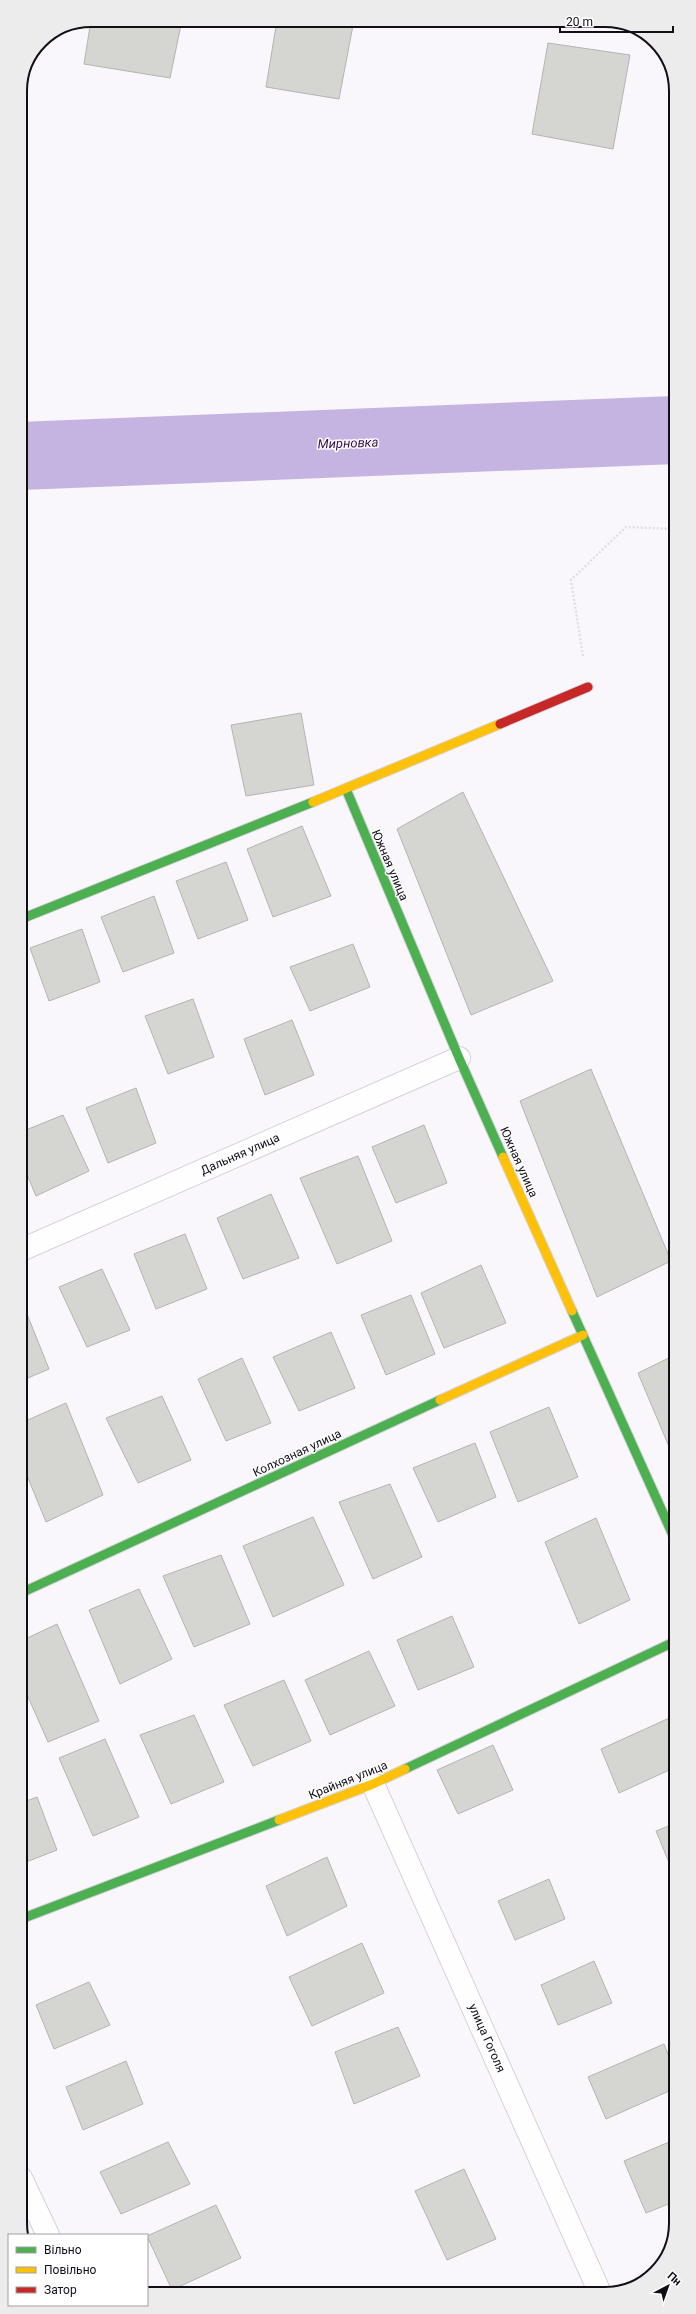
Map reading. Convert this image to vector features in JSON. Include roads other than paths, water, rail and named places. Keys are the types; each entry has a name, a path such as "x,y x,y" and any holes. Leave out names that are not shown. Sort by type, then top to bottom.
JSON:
{"street":[{"path":"27,916 346,789 588,687"},
{"name":"Южная улица","path":"346,789 459,1058 669,1526"},
{"name":"Дальняя улица","path":"27,1247 459,1058"},
{"name":"Колхозная улица","path":"27,1590 583,1335"},
{"name":"Крайняя улица","path":"27,1917 373,1784 669,1644"},
{"name":"улица Гоголя","path":"373,1784 597,2287"},
{"path":"27,2191 48,2234"}],"waterway":[{"name":"Мирновка","path":"27,456 669,430"}]}
